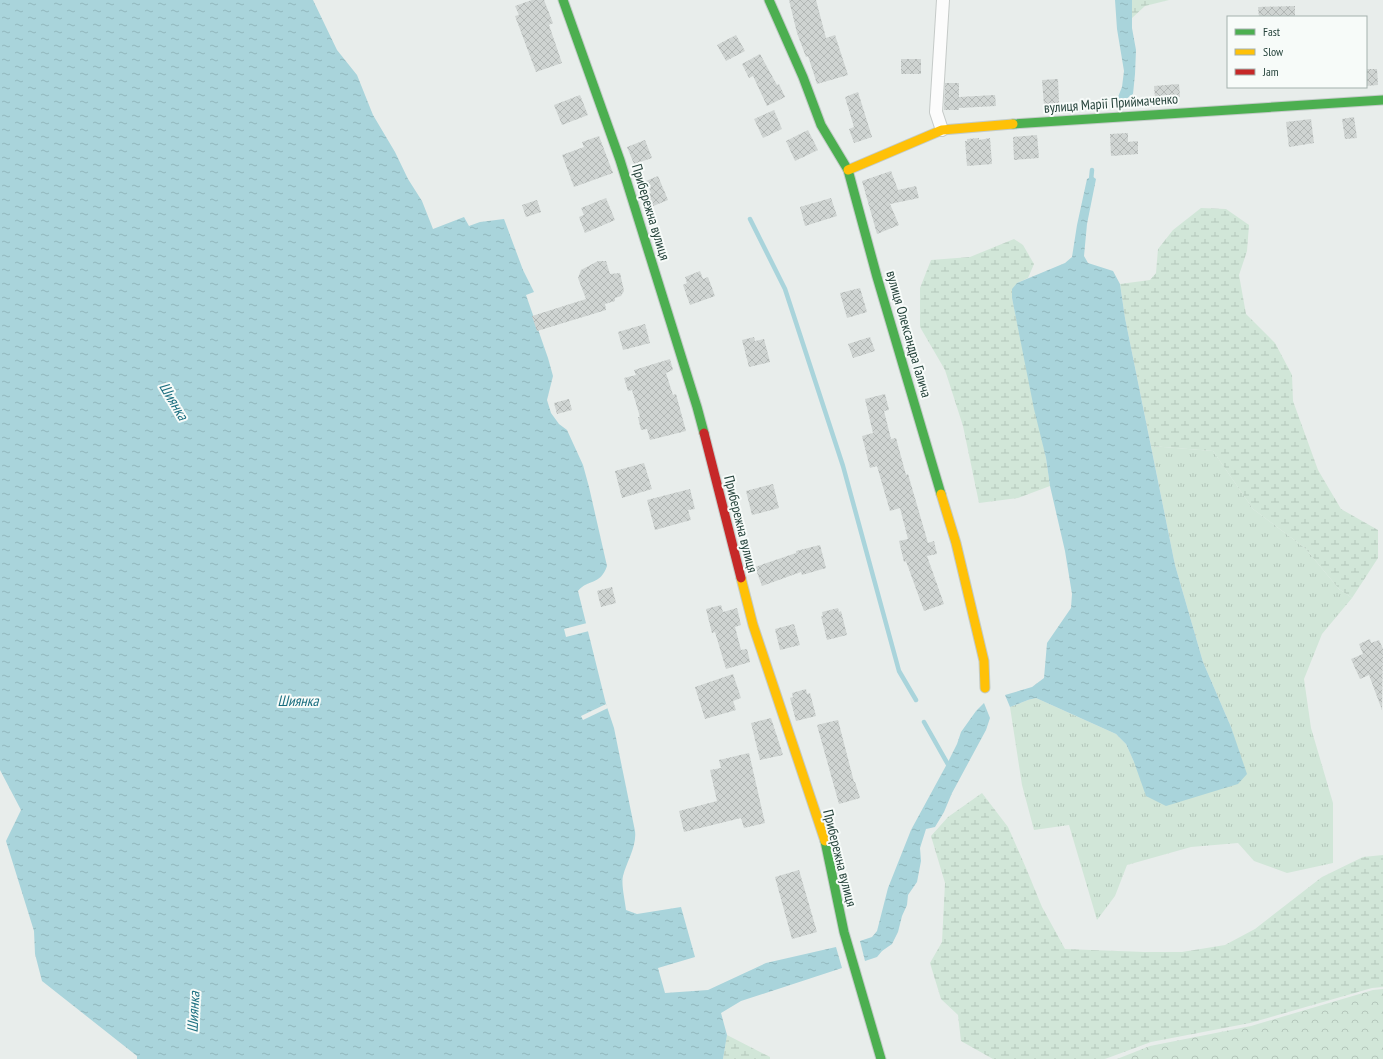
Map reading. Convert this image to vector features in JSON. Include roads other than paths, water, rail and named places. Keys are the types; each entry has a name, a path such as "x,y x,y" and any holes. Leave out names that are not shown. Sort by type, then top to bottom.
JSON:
{"street":[{"name":"Прибережна вулиця","path":"563,0 620,160 695,400 753,625 826,845 844,932 881,1059"},
{"name":"вулиця Олександра Галича","path":"769,0 803,77 821,125 848,170 877,277 956,543 984,661 985,688"},
{"path":"942,130 936,112 943,0"},
{"name":"вулиця Марії Приймаченко","path":"848,170 942,130 1080,118 1383,100"}],"water":[{"name":"Шиянка","path":"0,0 313,0 337,50 357,75 373,115 395,152 408,179 422,201 433,229 464,217 469,226 480,222 504,219 523,270 534,292 526,295 553,376 547,400 551,413 559,424 567,430 583,465 607,566 601,577 586,584 578,591 606,704 614,728 635,831 635,842 623,876 626,910 637,914 681,907 695,957 658,968 665,993 708,990 766,963 836,947 842,968 741,1001 721,1013 727,1035 723,1059 137,1059 137,1056 42,981 35,954 34,931 6,841 21,810 0,770"},
{"path":"1115,0 1132,0 1132,28 1136,50 1135,74 1133,94 1125,100 1118,100 1122,87 1124,71 1117,29"},
{"path":"1092,176 1096,179 1087,224 1084,256 1088,263 1113,271 1120,284 1125,318 1175,565 1203,662 1231,727 1247,774 1238,784 1166,806 1146,796 1126,744 1116,734 1036,698 1010,707 1005,695 1032,687 1044,678 1047,643 1071,608 1072,594 1065,551 1050,486 1046,458 1034,409 1012,298 1012,289 1017,283 1065,263 1072,257 1087,179"},
{"path":"984,703 990,718 986,730 935,827 926,829 920,848 921,861 917,882 908,895 907,905 902,916 898,932 892,944 882,951 877,957 865,961 860,941 872,937 877,931 888,888 911,830 948,762 961,732 976,711"}],"waterway":[{"path":"1091,180 1092,170"},
{"path":"750,219 785,289 843,466 899,671 916,700"},
{"path":"924,722 950,768"}]}
